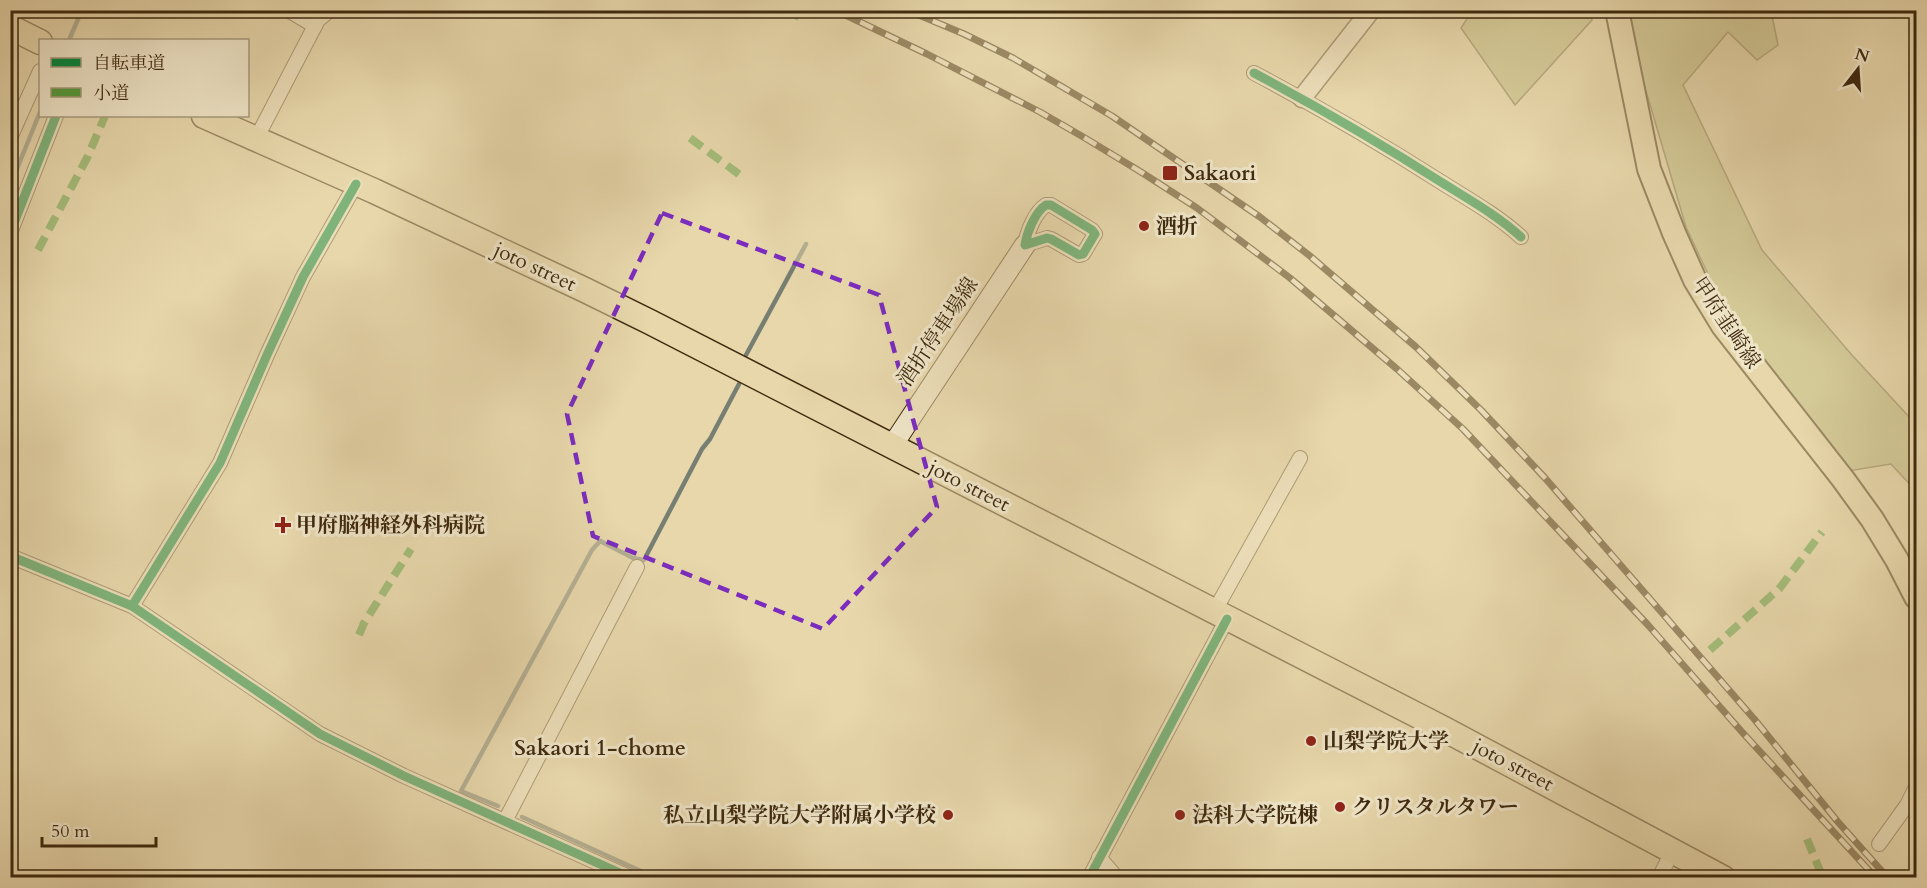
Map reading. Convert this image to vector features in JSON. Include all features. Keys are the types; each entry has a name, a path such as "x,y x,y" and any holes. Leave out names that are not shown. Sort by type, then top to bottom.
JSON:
{"highway":[{"path":"10,27 39,42"},
{"name":"joto street","path":"206,117 612,303 1444,729 1723,878"}],"main road":[{"name":"甲府韮崎線","path":"1617,10 1649,169 1695,279 1723,326 1872,519 1917,597"},
{"name":"酒折停車場線","path":"892,446 1025,245"}],"street":[{"path":"288,10 315,26"},
{"path":"256,139 318,20 330,10"},
{"path":"1302,98 1371,10"},
{"path":"10,138 39,73"},
{"path":"1254,73 1302,98 1412,163 1505,223 1521,237"},
{"path":"10,233 56,117"},
{"path":"132,606 220,463 303,277 356,184"},
{"path":"1046,205 1051,205 1095,234 1086,251 1079,255 1047,238 1025,245 1026,234 1046,205"},
{"path":"1089,878 1300,458"},
{"path":"10,556 132,606 320,734 404,776 631,878"},
{"path":"505,821 637,567"},
{"path":"1879,844 1917,787"},
{"path":"1659,878 1673,850"},
{"path":"1099,857 1117,878"}],"highlighted area":[{"path":"662,213 879,295 937,507 823,629 593,536 567,414"}],"shaded area":[{"path":"1472,11 1589,11 1592,20 1515,105 1461,28"},
{"path":"1625,11 1771,11 1778,45 1757,60 1728,32 1683,85 1762,250 1851,354 1912,420 1916,430 1916,491 1891,464 1848,471 1731,323 1686,227 1629,33"}],"waterway":[{"path":"69,39 82,10"},
{"path":"10,186 39,114"},
{"path":"746,355 806,244"},
{"path":"498,806 461,791 592,550 600,541 633,558 644,560 739,384"},
{"path":"522,817 656,878"}],"railway":[{"path":"835,10 927,54 1040,112 1085,138 1197,208 1290,278 1397,369 1463,429 1648,625 1742,732 1876,878"},
{"path":"907,10 1013,58 1112,116 1260,217 1310,256 1416,347 1481,410 1545,478 1755,720 1838,822 1888,878"}],"marked path":[{"path":"786,10 801,18"},
{"path":"38,250 87,158 105,117"},
{"path":"690,138 744,178"},
{"path":"1710,650 1779,589 1822,532"},
{"path":"359,635 364,623 411,549"},
{"path":"1807,839 1823,878"}],"cycle path":[{"path":"1254,73 1395,153 1482,208 1521,237"},
{"path":"10,233 56,117"},
{"path":"132,606 220,463 303,277 356,184"},
{"path":"1046,205 1051,205 1092,230 1095,234 1083,254 1079,255 1047,238 1025,245 1032,223 1038,212 1046,205"},
{"path":"10,556 132,606 320,734 404,776 631,878"},
{"path":"1089,878 1227,619"}],"place":[{"name":"Sakaori","path":"1170,173"},
{"name":"酒折","path":"1144,226"},
{"name":"甲府脳神経外科病院","path":"283,525"},
{"name":"山梨学院大学","path":"1311,741"},
{"name":"クリスタルタワー","path":"1340,807"},
{"name":"私立山梨学院大学附属小学校","path":"948,815"},
{"name":"法科大学院棟","path":"1180,815"}],"district":[{"name":"Sakaori 1-chome","path":"600,748"}]}
